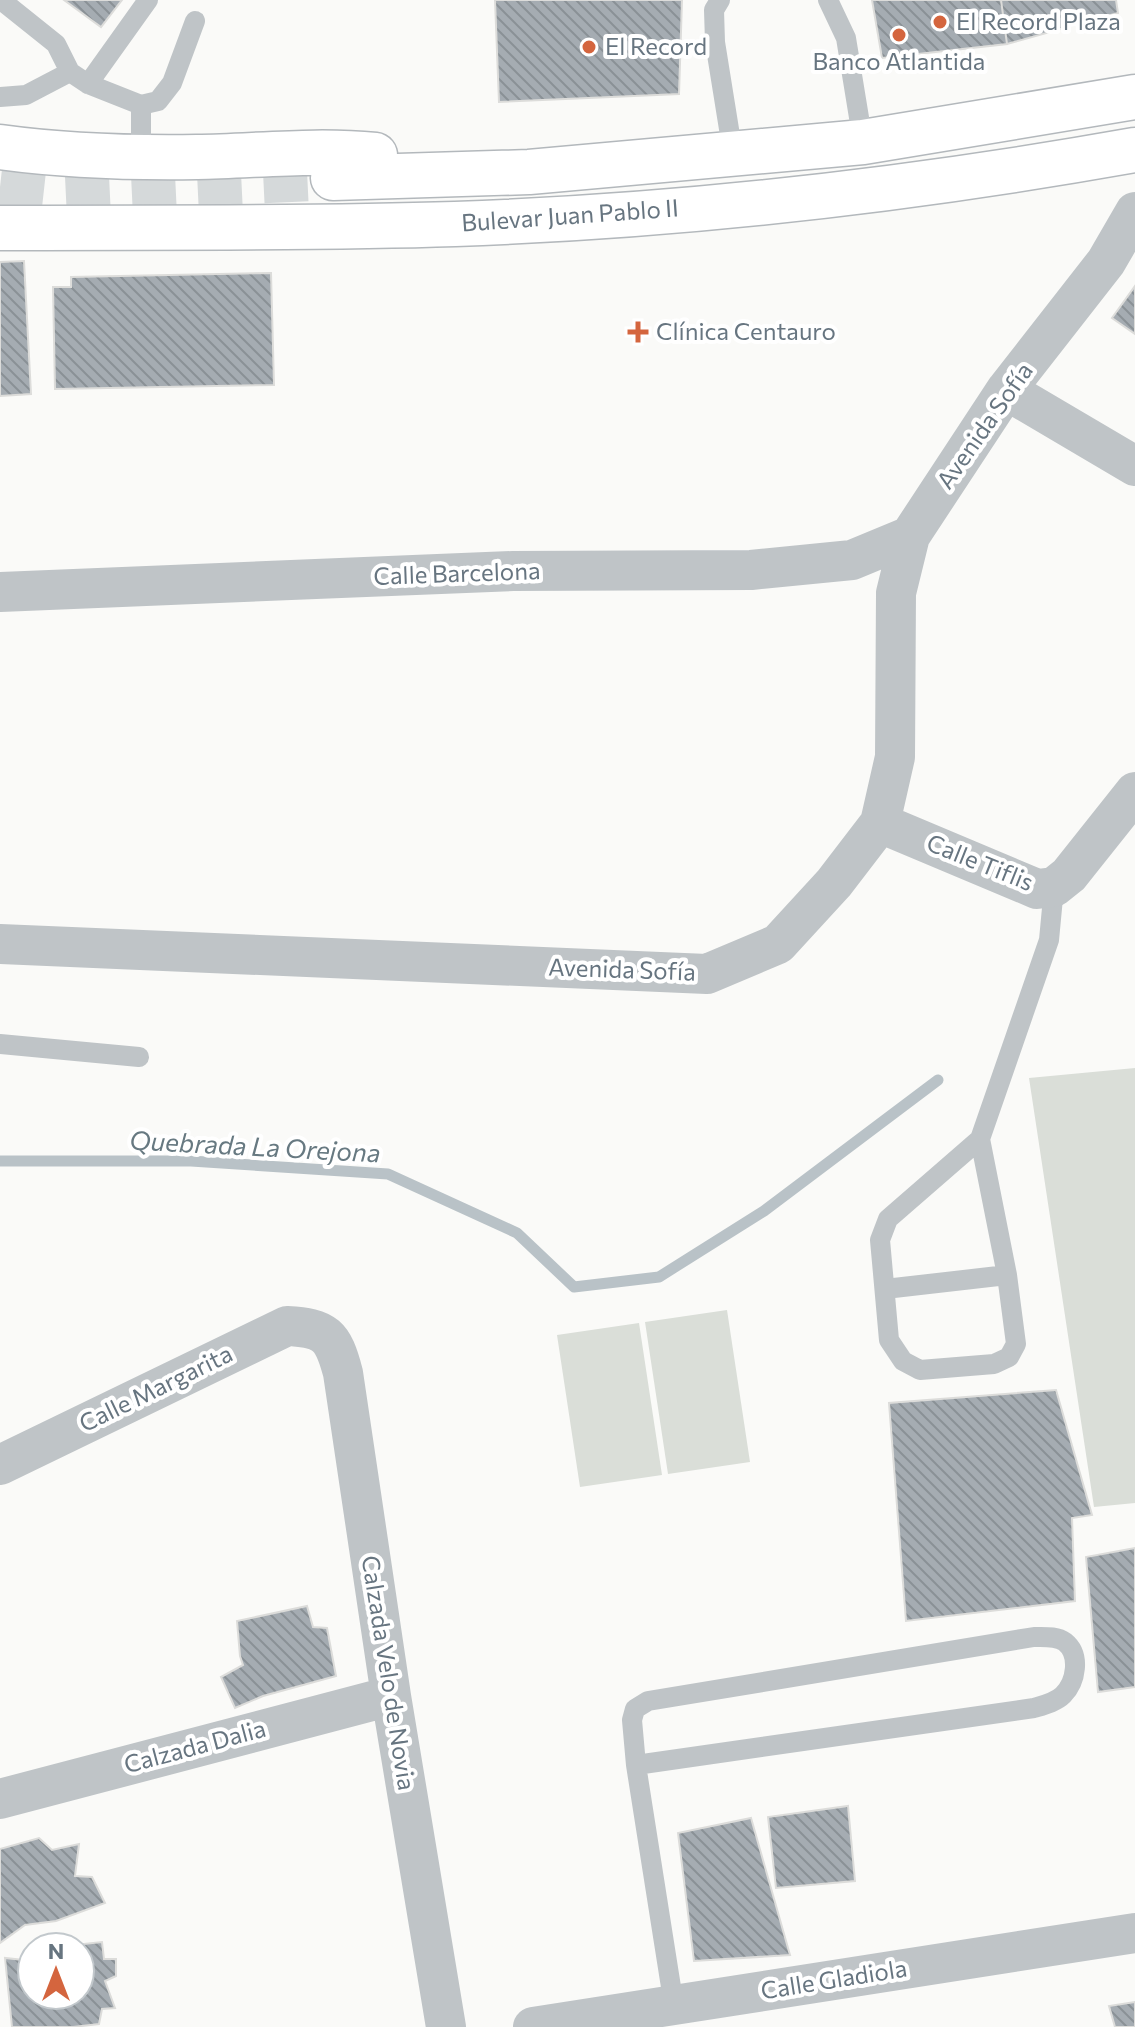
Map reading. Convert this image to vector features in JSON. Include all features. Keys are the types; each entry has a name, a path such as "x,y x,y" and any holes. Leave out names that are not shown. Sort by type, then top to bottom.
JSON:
{"main road":[{"name":"Bulevar Juan Pablo II","path":"333,178 529,172 863,142 1135,97"},
{"path":"0,147 45,153 141,157 339,151 529,172"},
{"name":"Bulevar Juan Pablo II","path":"0,228 455,224 695,209 796,201 903,187 1135,150"},
{"path":"0,208 461,205 695,209"}],"street":[{"name":"Avenida Sofía","path":"0,944 707,974 778,944 834,883 880,823 895,757 896,593 910,536 1006,390 1106,262 1135,212"},
{"path":"1006,390 1135,466"},
{"name":"Calle Barcelona","path":"0,592 513,571 751,570 852,560 910,536"},
{"name":"Calle Tiflis","path":"880,823 1037,889 1054,887 1069,875 1135,792"},
{"name":"Calle Margarita","path":"0,1465 259,1338 287,1326 315,1327"},
{"name":"Calzada Velo de Novia","path":"315,1327 336,1345 343,1373 391,1696 446,2027"},
{"name":"Calzada Dalia","path":"0,1799 391,1696"},
{"name":"Calle Gladiola","path":"533,2027 1135,1933"}],"lane":[{"path":"1,0 56,44 79,78 141,105 158,101 172,83 195,21"},
{"path":"0,97 26,95 79,78 148,0"},
{"path":"720,0 714,10 715,42 733,154"},
{"path":"828,0 846,38 863,142"},
{"path":"141,105 141,157"},
{"path":"980,1139 1007,1275 1016,1344 1009,1357 994,1364 920,1370 903,1361 889,1340 880,1240 888,1219 980,1139 1049,940 1054,887"},
{"path":"0,1044 139,1057"},
{"path":"885,1289 1007,1275"},
{"path":"636,1765 1034,1708 1061,1697 1070,1686 1074,1676 1073,1653 1066,1643 1051,1637 1034,1637 648,1701 635,1709 632,1720 636,1765 674,2006"}],"shaded area":[{"path":"1135,1068 1135,1503 1094,1507 1029,1078"},
{"path":"727,1310 750,1462 668,1474 645,1322"},
{"path":"639,1323 662,1475 580,1487 557,1335"}],"building":[{"path":"64,0 122,0 101,27"},
{"name":"El Record","path":"495,0 682,0 679,94 499,102"},
{"name":"El Record Plaza","path":"872,0 1001,0 1007,44 882,58"},
{"path":"1001,0 1116,0 1118,13 1007,44"},
{"path":"24,261 31,394 0,396 0,262"},
{"path":"271,273 274,385 55,389 53,287 71,287 71,277"},
{"path":"1135,286 1135,334 1112,318"},
{"path":"1056,1390 1092,1515 1072,1518 1075,1601 906,1621 889,1403"},
{"path":"1135,1548 1135,1687 1098,1692 1086,1557"},
{"path":"307,1606 313,1627 327,1628 336,1676 263,1696 235,1708 221,1677 243,1665 237,1621"},
{"path":"848,1806 855,1881 776,1888 768,1817"},
{"path":"751,1818 790,1955 694,1961 678,1833"},
{"path":"39,1838 52,1850 79,1844 75,1876 92,1877 105,1903 56,1921 25,1925 0,1943 0,1849"},
{"path":"102,1942 104,1959 116,1959 116,1976 105,1981 115,2008 102,2009 99,2024 12,2027 5,1958 16,1959 16,2011 96,2011 96,1943"},
{"path":"1135,2002 1135,2027 1115,2027 1109,2006"}],"waterway":[{"name":"Quebrada La Orejona","path":"0,1161 191,1161 388,1174 517,1233 574,1287 659,1277 764,1211 938,1080"}],"tunnel":[{"path":"0,187 45,192 333,178"}],"place":[{"name":"El Record Plaza","path":"940,22"},
{"name":"Banco Atlantida","path":"899,35"},
{"name":"El Record","path":"589,47"},
{"name":"Clínica Centauro","path":"638,332"}]}
